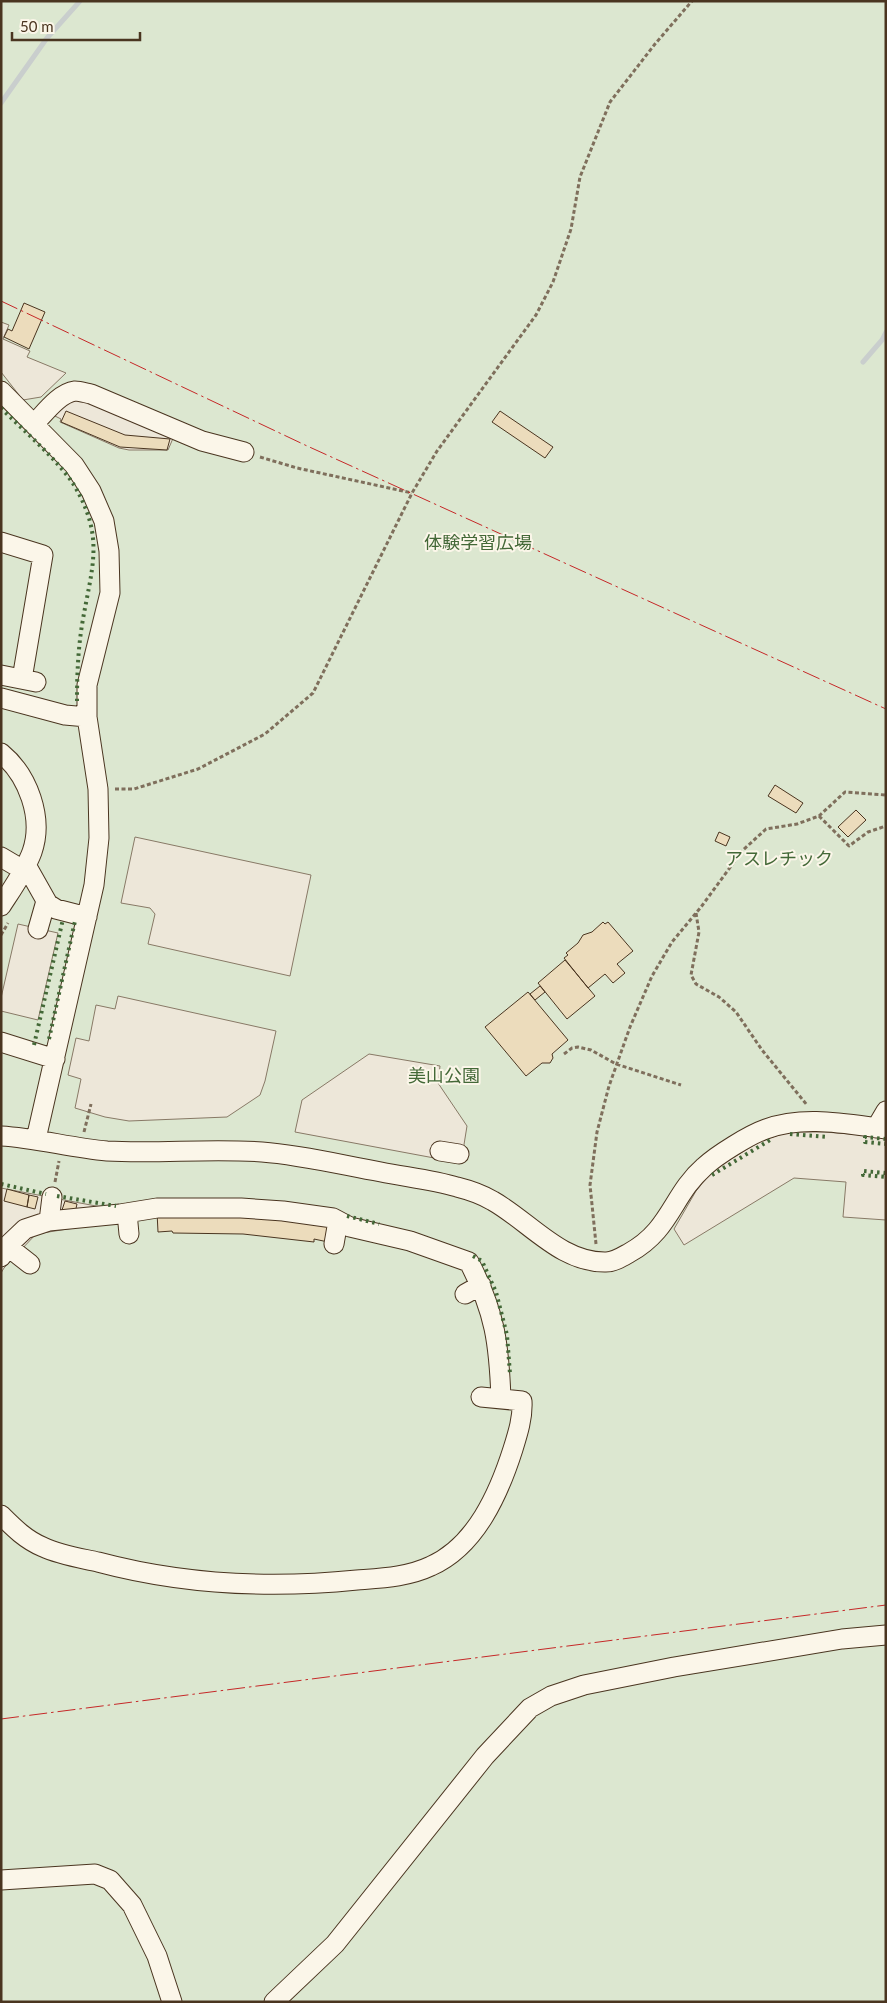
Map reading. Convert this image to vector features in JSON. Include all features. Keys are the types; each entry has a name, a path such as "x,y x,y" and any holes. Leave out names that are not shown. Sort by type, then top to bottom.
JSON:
{"street":[{"path":"1,391 74,465 91,492 104,521 109,551 110,593 87,685 87,717 98,789 99,838 94,885 36,1139"},
{"path":"34,424 58,400 73,391 91,394 202,441 244,452"},
{"path":"1,542 43,554 29,680 1,675"},
{"path":"1,698 65,715 87,717"},
{"path":"1,753 13,764 28,789 33,805 35,827 33,850 1,906"},
{"path":"1,857 25,867 46,901 56,909 87,917"},
{"path":"38,929 46,901"},
{"path":"1,1042 55,1059"},
{"path":"1,1136 36,1139 103,1150 262,1152 317,1160 458,1187 493,1201 574,1257 594,1262 610,1262 644,1244 665,1222 687,1187 704,1167 724,1152 764,1129 791,1122 811,1121 881,1128 886,1111"},
{"path":"440,1151 459,1154"},
{"path":"50,1221 52,1198"},
{"path":"30,1264 4,1252 25,1229 50,1221 157,1208 241,1208 283,1211 333,1218 350,1227 410,1241 469,1262 473,1290 494,1322 499,1352 501,1399"},
{"path":"127,1213 129,1234"},
{"path":"334,1244 338,1221"},
{"path":"1,1515 27,1538 44,1548 120,1568 176,1579 263,1585 318,1584 391,1577 419,1571 445,1559 460,1547 479,1523 505,1474 523,1412 522,1401 481,1396"},
{"path":"274,2002 334,1944 485,1756 530,1708 551,1696 584,1684 711,1661 842,1640 886,1635"},
{"path":"1,1880 95,1874 110,1880 132,1905 157,1956 172,2002"}],"path":[{"path":"98,789 134,790 198,769 265,734 313,692 412,493 437,451 536,315 553,282 572,229 580,177 610,102 655,44 692,1"},
{"path":"244,452 297,468 412,493"},
{"path":"594,1262 596,1247 590,1185 597,1132 609,1086 630,1027 652,976 672,942 696,914 742,851 766,829 797,824 819,816 845,792 886,794"},
{"path":"819,816 848,846 868,832 886,826"},
{"path":"696,914 699,932 692,975 696,984 720,997 736,1012 762,1050 797,1091 810,1110"},
{"path":"564,1054 578,1046 591,1050 616,1064 681,1085"},
{"path":"84,1132 91,1104"},
{"path":"52,1198 60,1155"}],"green space":[{"name":"美山公園","path":"1,1 886,1 886,2002 1,2002"}],"shaded area":[{"path":"1,322 9,325 3,339 30,351 27,357 66,373 41,397 23,400 1,372"},
{"path":"80,400 174,436 168,450 129,450 119,448 60,422 61,419 53,415 71,401"},
{"path":"135,837 311,875 290,976 148,944 155,914 150,908 121,903"},
{"path":"18,924 58,933 38,1020 1,1011 1,998"},
{"path":"118,996 276,1031 260,1095 227,1117 129,1121 105,1117 75,1108 81,1079 68,1075 76,1038 89,1041 96,1005 115,1009"},
{"path":"369,1054 440,1066 438,1083 467,1126 461,1163 295,1132 302,1100"},
{"path":"789,1132 825,1132 886,1137 886,1220 843,1217 846,1182 794,1178 684,1245 674,1229 696,1191 715,1168 763,1140"},
{"path":"1,1188 117,1210 118,1221 36,1234 1,1273"}],"building":[{"path":"24,303 45,312 29,349 4,337 8,329 12,331"},
{"path":"66,411 125,435 170,439 167,450 120,447 61,422"},
{"path":"500,411 553,447 545,458 492,422"},
{"path":"775,785 803,803 796,813 768,796"},
{"path":"856,810 866,820 848,837 838,827"},
{"path":"719,832 730,837 726,846 715,841"},
{"path":"603,922 605,924 608,922 633,951 617,964 625,973 613,983 605,974 588,988 564,958 568,955 566,953 578,943 583,935 592,932"},
{"path":"565,960 595,996 567,1019 538,983"},
{"path":"540,986 545,992 535,1000 530,994"},
{"path":"528,992 568,1040 552,1054 553,1058 550,1063 542,1063 526,1076 485,1027"},
{"path":"7,1189 29,1195 27,1207 4,1201"},
{"path":"29,1195 38,1197 35,1209 27,1207"},
{"path":"65,1201 77,1204 75,1213 62,1210"},
{"path":"157,1212 332,1223 328,1242 314,1239 314,1242 243,1234 158,1232"}],"waterway":[{"path":"1,103 47,38 80,1"},
{"path":"863,362 882,340 886,332"}],"hedge":[{"path":"1,408 50,455 67,475 84,504 90,522 93,538 92,570 82,625 77,701"},
{"path":"34,1045 63,919"},
{"path":"49,1039 75,921"},
{"path":"790,1134 828,1137"},
{"path":"886,1139 865,1137 865,1142 886,1144"},
{"path":"712,1175 770,1140"},
{"path":"886,1173 863,1171 863,1175 886,1177"},
{"path":"1,1184 46,1194"},
{"path":"57,1196 116,1206"},
{"path":"347,1216 379,1224"},
{"path":"473,1256 482,1261 496,1292 507,1335 510,1374"}],"power":[{"path":"1,301 305,445 886,709"},
{"path":"1,1719 886,1605"}],"park label":[{"name":"体験学習広場","path":"478,542"},
{"name":"アスレチック","path":"779,858"}]}
